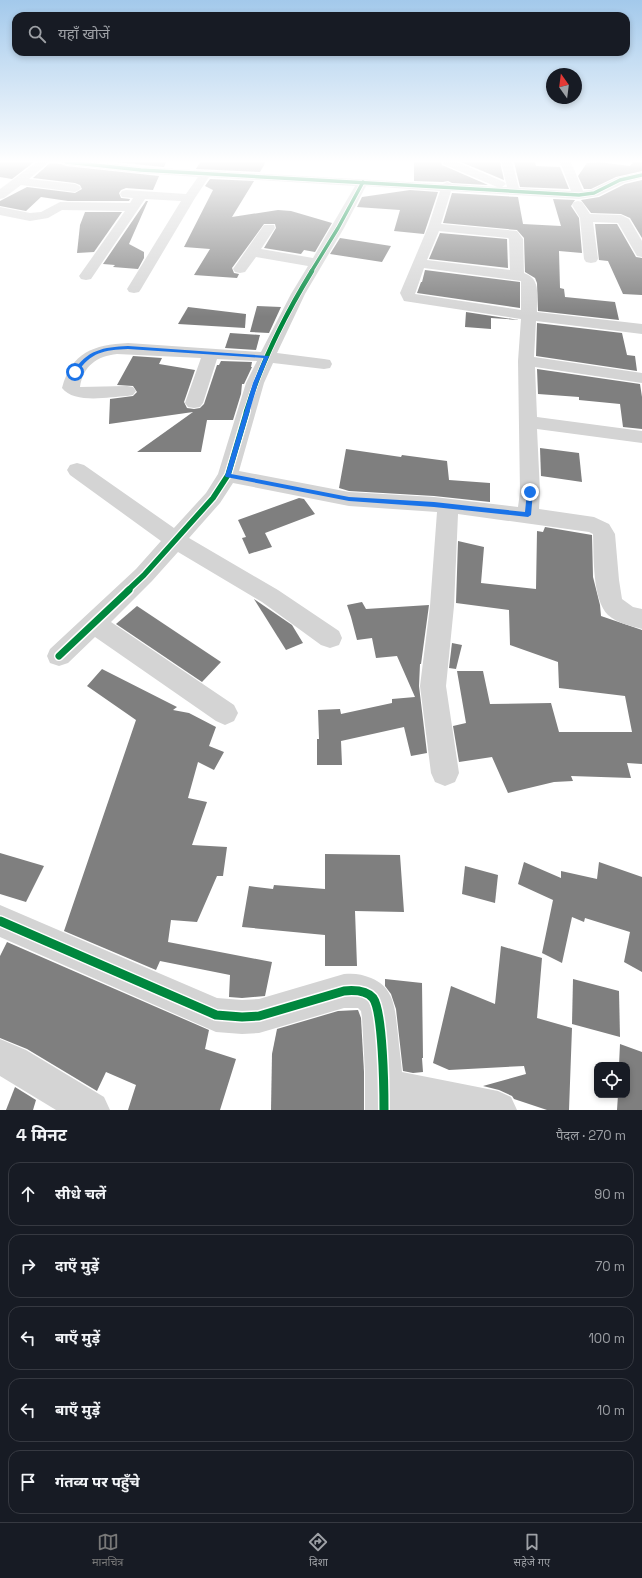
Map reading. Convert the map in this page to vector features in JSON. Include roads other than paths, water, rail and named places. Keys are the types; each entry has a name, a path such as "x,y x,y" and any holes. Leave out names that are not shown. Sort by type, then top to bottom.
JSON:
{"street":[{"path":"14,214 30,217 46,214"},
{"path":"86,276 128,214"},
{"path":"134,289 179,214"},
{"path":"59,656 136,583 213,498 228,476 255,383 298,294 345,214"},
{"path":"438,214 407,293 409,298 529,316 642,329"},
{"path":"584,214 586,218 591,259"},
{"path":"586,218 621,219 625,222 642,253"},
{"path":"434,227 512,234 516,238 517,275"},
{"path":"240,270 270,228"},
{"path":"252,252 317,262"},
{"path":"420,263 517,275 526,278 529,281 529,316 526,361 530,492 528,515"},
{"path":"127,391 81,393 74,391 71,388 75,372 81,363 91,355 99,351 128,348 267,357 324,364"},
{"path":"194,403 211,353"},
{"path":"526,361 642,378"},
{"path":"529,422 642,437"},
{"path":"77,470 175,540 270,596 330,638"},
{"path":"228,476 349,499 448,506 528,515 594,525 601,529 604,534 609,592 612,603 618,610 628,616 642,619"},
{"path":"445,773 433,686 442,606 448,506"},
{"path":"94,623 225,713"},
{"path":"0,921 216,1015 242,1017 258,1016 344,990 356,989 368,994 376,1002 379,1017 384,1099 498,1110"},
{"path":"0,1057 13,1063 91,1110"}]}
